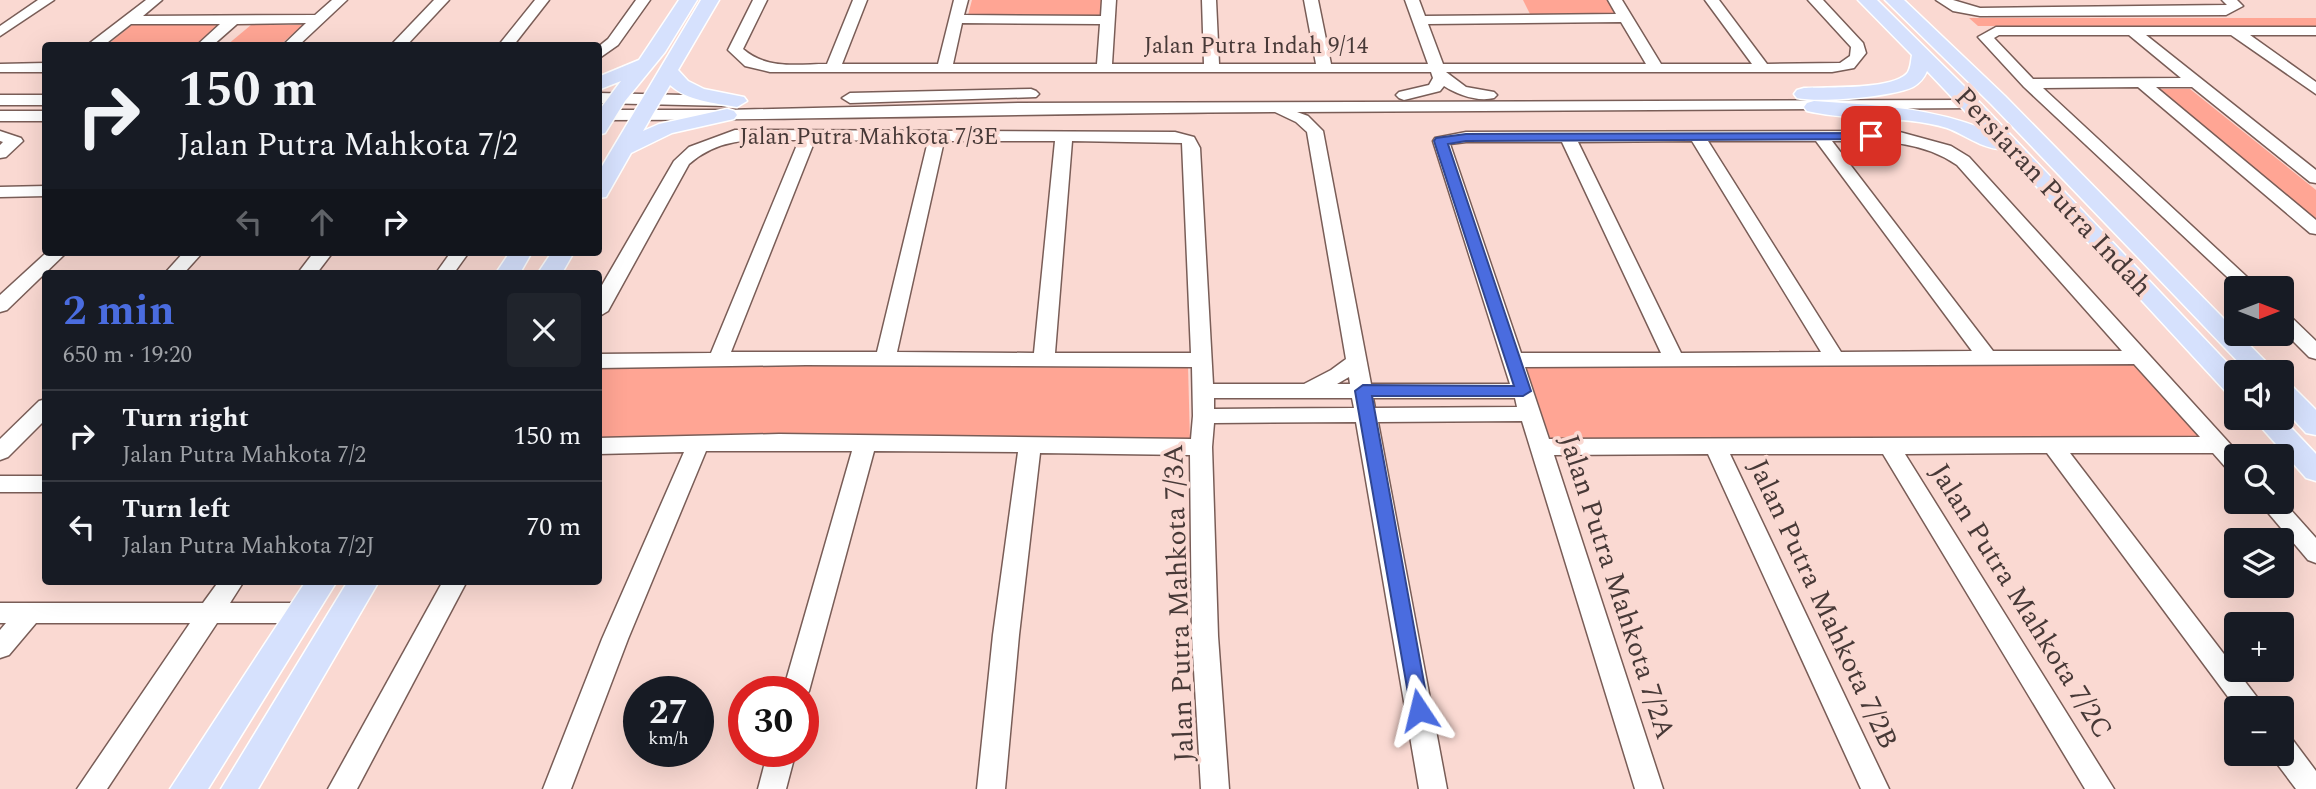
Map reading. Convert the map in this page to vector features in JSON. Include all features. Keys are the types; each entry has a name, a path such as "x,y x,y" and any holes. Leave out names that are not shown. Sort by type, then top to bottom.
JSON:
{"main road":[{"path":"604,111 656,52 688,0"},
{"path":"602,186 710,0"},
{"name":"Persiaran Putra Indah","path":"1867,0 1970,100 2035,174 2224,374"},
{"name":"Persiaran Putra Indah","path":"1894,0 1942,45 2251,360"},
{"path":"1942,45 1953,62 1977,87 1970,100 1998,111 2047,151"},
{"path":"602,82 646,62 656,52"},
{"path":"1809,101 1902,86 1916,75 1921,55"},
{"path":"668,69 682,88 732,108"},
{"path":"1809,101 1902,111 1962,126 2001,146 2035,174"},
{"path":"625,149 666,128 732,108"},
{"path":"2294,403 2316,426"},
{"path":"2277,430 2316,471"},
{"path":"188,789 320,585"},
{"path":"239,789 362,585"}],"street":[{"path":"0,32 47,0"},
{"path":"98,42 155,0"},
{"path":"293,42 340,0"},
{"path":"401,42 442,0"},
{"path":"508,42 542,0"},
{"path":"602,52 613,42 643,0"},
{"name":"Jalan Putra Indah 9/14","path":"760,0 736,50 750,63 770,68 1325,69 1439,74 1656,68 1840,68 1857,59 1858,46 1815,0"},
{"path":"833,68 860,0"},
{"path":"944,68 961,0"},
{"path":"1104,69 1109,0"},
{"path":"1209,0 1212,69"},
{"path":"1311,0 1325,69"},
{"path":"1404,95 1436,88 1439,74 1412,0"},
{"path":"1514,0 1522,19"},
{"path":"1615,0 1656,68"},
{"path":"1712,0 1763,68"},
{"path":"1944,0 1972,12 2192,11 2227,5"},
{"path":"2038,0 2052,12"},
{"path":"2132,0 2147,11"},
{"path":"2177,0 2192,11"},
{"path":"1419,20 1625,18"},
{"path":"208,42 234,19"},
{"path":"128,20 319,19"},
{"path":"957,19 1107,20"},
{"path":"2132,31 2316,178"},
{"path":"2234,31 2316,89"},
{"path":"2236,276 2029,84 1985,37 1996,32 2316,31"},
{"path":"0,68 42,67"},
{"path":"1439,74 1462,91 1489,95"},
{"path":"2141,82 2316,229"},
{"path":"2029,84 2196,82"},
{"path":"732,108 985,93 1583,94 1809,101"},
{"path":"985,93 981,97 982,103 1020,108"},
{"path":"1583,94 1613,100 1620,108"},
{"path":"0,100 42,100"},
{"path":"604,111 647,107 1620,108 1809,101 1970,100"},
{"path":"1271,109 1302,119 1315,131"},
{"path":"1333,109 1319,121 1315,131 1433,789"},
{"path":"0,116 42,116"},
{"name":"Jalan Putra Mahkota 7/3E","path":"602,303 635,241 689,154 735,135 1182,138 1188,140 1192,148 1201,360"},
{"path":"0,136 15,141 0,153"},
{"path":"718,360 808,136"},
{"path":"885,359 937,136"},
{"path":"1044,360 1053,236 1064,137"},
{"name":"Jalan Putra Mahkota 7/2A","path":"1568,137 1466,137 1441,141 1649,789"},
{"path":"1674,359 1568,137 1905,137 1945,149 1959,157 2224,450"},
{"path":"1697,137 1835,359"},
{"path":"1821,137 1988,358"},
{"path":"0,192 41,188"},
{"path":"0,306 54,256"},
{"path":"176,270 190,256"},
{"path":"309,270 321,256"},
{"path":"2294,331 2316,352"},
{"path":"1513,360 2142,357"},
{"path":"602,361 1201,360"},
{"name":"Jalan Putra Mahkota 7/3A","path":"1201,360 1204,416 1201,447 1205,636 1214,789"},
{"path":"1357,360 1389,382 1417,390"},
{"path":"1294,391 1325,383 1357,360"},
{"path":"1203,391 1417,390 1527,403"},
{"path":"1204,416 1425,414 1527,403"},
{"path":"0,453 42,410"},
{"path":"1373,446 1404,419 1425,414"},
{"path":"1303,415 1349,429 1373,446"},
{"path":"557,789 615,639 698,444"},
{"path":"602,446 865,444 1201,447"},
{"path":"800,676 865,444"},
{"path":"991,789 1006,635 1030,445"},
{"name":"Jalan Putra Mahkota 7/2B","path":"1714,446 1875,789"},
{"name":"Jalan Putra Mahkota 7/2C","path":"1889,446 2100,789"},
{"path":"2053,446 2243,696"},
{"path":"1541,447 2220,446"},
{"path":"0,484 42,484"},
{"path":"2281,514 2316,554"},
{"path":"91,789 229,585"},
{"path":"342,789 453,585"},
{"path":"0,613 302,613"},
{"path":"0,648 30,613"},
{"path":"2294,764 2312,789"},
{"path":"772,789 778,767"}],"shaded area":[{"path":"972,0 1103,0 1102,15 968,15"},
{"path":"1523,0 1609,0 1618,14 1530,14"},
{"path":"1969,18 2316,18 2316,26 1978,26"},
{"path":"132,25 224,25 203,42 111,42"},
{"path":"251,25 303,25 283,42 231,42"},
{"path":"2157,89 2190,89 2316,190 2316,220"},
{"path":"2137,359 2209,442 1552,444 1525,365"},
{"path":"602,363 1188,365 1190,442 602,442"}],"route":[{"path":"1419,710 1363,391 1523,391 1441,141 1466,137 1871,136"}]}
